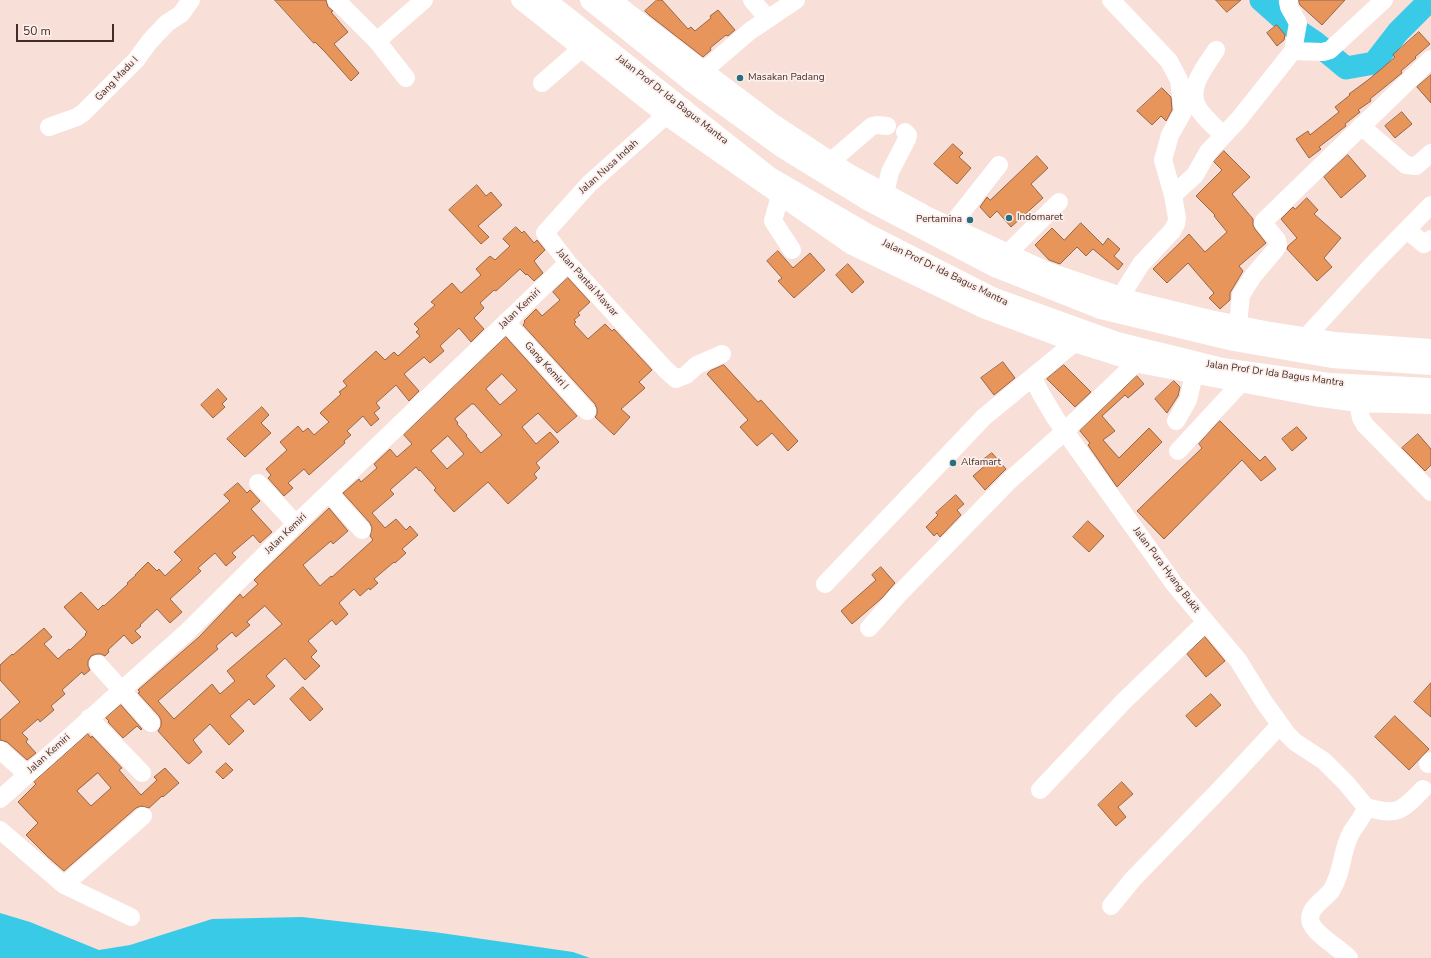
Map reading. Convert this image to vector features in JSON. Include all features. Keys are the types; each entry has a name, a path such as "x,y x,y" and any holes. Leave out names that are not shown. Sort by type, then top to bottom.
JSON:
{"highway":[{"name":"Jalan Prof Dr Ida Bagus Mantra","path":"544,0 672,111 768,176 866,234 992,298 1117,343 1222,369 1329,384 1422,389"},
{"path":"591,0 697,76 783,147 826,166 871,201 995,266 1101,308 1120,304 1234,340 1332,357 1422,363 1422,389"}],"street":[{"name":"Gang Madu I","path":"49,126 77,117 83,113 136,60 150,41 167,23 181,14 191,0"},
{"path":"336,0 377,41 406,78"},
{"path":"377,41 424,0"},
{"path":"520,0 581,49 672,111 780,196 852,246 983,309 1074,343 1136,363 1314,397 1358,403 1431,405"},
{"path":"612,0 697,76 750,31 796,0"},
{"path":"752,0 768,19"},
{"path":"1111,0 1169,61 1179,80 1182,112 1170,135 1163,160 1174,195 1176,224 1141,264 1129,282 1120,304"},
{"path":"1174,195 1195,175 1208,152 1239,119 1294,47 1298,23 1289,6 1289,0"},
{"path":"1294,47 1326,51 1384,0"},
{"path":"542,83 581,49"},
{"path":"1216,50 1197,80 1194,98 1198,108 1223,135"},
{"path":"1238,324 1241,295 1253,276 1278,245 1277,240 1263,223 1264,221 1431,59"},
{"name":"Jalan Nusa Indah","path":"545,233 589,184 672,111"},
{"path":"826,166 872,126 888,126"},
{"path":"1361,126 1406,165 1416,166 1431,153"},
{"path":"885,193 890,172 908,135 905,132"},
{"path":"950,227 999,165"},
{"path":"826,166 851,174 950,227 1120,304 1136,301 1238,324 1334,341 1431,348"},
{"path":"780,196 773,218 773,224 792,250"},
{"path":"1008,254 1059,202"},
{"path":"1306,337 1372,264 1431,205"},
{"path":"1407,230 1424,244 1431,239"},
{"name":"Jalan Pantai Mawar","path":"545,233 568,263 676,379 686,375 697,365 722,354"},
{"name":"Jalan Kemiri","path":"0,799 188,631 296,524 568,263"},
{"name":"Gang Kemiri I","path":"506,322 587,411"},
{"path":"825,584 984,417 1074,343"},
{"path":"868,628 989,500 1136,363"},
{"path":"1176,421 1188,400 1194,375"},
{"name":"Jalan Pura Hyang Bukit","path":"1033,378 1040,394 1064,431 1175,586 1238,660 1264,702 1280,724 1295,742 1324,761 1346,783 1366,807"},
{"path":"1178,451 1241,383"},
{"path":"1358,403 1361,418 1366,425 1431,492"},
{"path":"258,483 296,524"},
{"path":"329,493 362,530"},
{"path":"1040,790 1124,700 1206,622"},
{"path":"98,664 151,723"},
{"path":"90,718 142,773"},
{"path":"1111,906 1133,879 1225,784 1280,724"},
{"path":"0,750 27,774"},
{"path":"1349,958 1315,929 1311,922 1310,916 1313,910 1331,890 1341,867 1346,845 1351,832 1364,813 1366,807 1389,812 1396,811 1405,807 1423,789"},
{"path":"64,885 143,816"},
{"path":"0,830 64,885 131,917"}],"water":[{"path":"0,913 30,922 99,950 130,945 212,919 302,917 434,932 573,952 590,958 0,958"}],"building":[{"path":"275,0 326,0 328,7 333,11 331,12 348,32 334,44 359,73 351,81"},
{"path":"657,0 662,0 688,29 691,27 695,31 718,10 735,30 728,36 726,35 710,48 711,50 703,57 645,11"},
{"path":"1216,0 1241,0 1227,12"},
{"path":"1299,0 1345,0 1322,25 1300,5"},
{"path":"1277,25 1285,35 1284,40 1277,46 1267,33"},
{"path":"1419,32 1430,44 1401,71 1402,73 1370,99 1371,101 1358,110 1360,112 1345,124 1346,126 1319,147 1321,149 1309,158 1296,139 1308,131 1310,135 1339,112 1335,107 1395,57 1393,55"},
{"path":"1431,75 1431,103 1417,87"},
{"path":"1162,88 1171,97 1172,110 1166,121 1161,116 1152,125 1137,111"},
{"path":"1402,112 1412,124 1395,138 1385,126"},
{"path":"953,144 963,153 959,157 971,168 957,184 934,164"},
{"path":"1224,151 1250,177 1232,194 1253,219 1255,229 1266,243 1239,266 1243,271 1230,293 1230,300 1220,309 1209,298 1214,293 1188,263 1167,283 1153,269 1189,234 1205,252 1227,232 1214,216 1215,215 1196,196 1222,170 1214,162"},
{"path":"1348,155 1366,176 1341,198 1324,177"},
{"path":"1037,156 1048,168 1031,184 1043,198 1011,227 997,211 990,218 980,207 987,197 990,200"},
{"path":"477,185 486,196 491,192 502,205 478,226 489,237 481,244 449,210"},
{"path":"1307,198 1318,210 1314,214 1341,238 1324,258 1332,267 1317,281 1287,249 1288,246 1297,238 1281,219 1293,207 1295,209"},
{"path":"1081,223 1103,245 1108,238 1120,249 1114,256 1123,264 1118,270 1093,249 1086,256 1077,247 1060,264 1049,260 1035,245 1052,228 1064,240"},
{"path":"516,227 522,233 524,231 534,243 537,240 545,250 534,261 543,273 534,281 520,269 496,291 494,290 480,303 484,308 474,318 484,329 471,342 459,328 440,346 444,351 430,363 424,357 404,374 419,391 409,401 396,385 376,403 380,408 374,413 379,419 371,426 363,416 347,431 351,435 344,441 345,443 309,475 304,469 288,483 293,488 284,496 268,478 271,475 266,469 287,450 280,442 298,426 303,432 308,428 314,435 329,422 320,413 341,394 339,392 347,386 343,381 376,351 385,360 394,352 398,356 420,336 416,332 419,329 414,324 435,305 431,302 452,283 461,293 481,275 476,269 490,256 495,260 510,246 503,239"},
{"path":"778,251 793,268 810,253 825,270 794,298 778,281 782,278 767,261"},
{"path":"848,264 864,282 852,293 836,275"},
{"path":"568,278 590,302 578,313 580,315 574,320 576,322 574,324 588,339 605,324 612,331 614,329 652,370 639,382 645,388 621,409 630,417 614,435 595,417 597,414 597,409 595,404 523,325 525,322 524,321 536,309 542,316 560,300 553,292"},
{"path":"506,337 577,416 557,433 538,413 522,427 536,444 550,432 559,442 536,463 540,468 534,474 537,478 508,504 488,482 454,512 434,490 436,488 416,467 390,490 394,494 372,513 385,528 396,519 406,530 410,526 418,535 402,549 406,553 374,579 378,583 370,590 369,588 360,596 354,589 339,603 348,614 336,625 332,620 308,641 317,651 311,657 320,666 305,680 285,658 266,676 275,686 254,705 249,699 230,716 244,731 229,745 210,724 193,740 202,752 189,764 158,731 161,726 161,720 138,693 140,692 138,690 199,637 240,594 243,598 258,584 254,580 329,508 348,531 333,544 331,541 303,565 320,586 373,540 370,536 372,528 370,523 343,493 359,479 361,482 377,468 374,464 390,449 397,457 412,444 404,435","holes":["502,374 517,390 500,405 486,389","472,404 474,404 502,435 481,453 466,436 467,435 457,424 458,423 455,419","448,436 464,454 447,469 431,451","265,606 282,624 227,671 235,681 220,694 212,684 174,719 158,701 218,649 216,646 232,632 236,637 250,625 247,622"]},
{"path":"1003,362 1015,378 994,395 981,378"},
{"path":"724,365 758,402 761,400 798,441 788,451 772,433 757,446 740,427 748,420 707,374 710,371"},
{"path":"1064,365 1091,392 1075,407 1047,379"},
{"path":"1137,376 1144,384 1128,398 1125,395 1102,416 1115,431 1103,440 1119,458 1149,428 1162,442 1117,487 1088,445 1090,443 1080,431"},
{"path":"1174,381 1180,387 1178,396 1167,413 1155,399"},
{"path":"218,389 227,399 222,404 225,407 213,418 201,405"},
{"path":"262,407 269,415 261,423 271,433 245,457 227,439"},
{"path":"1220,421 1260,461 1265,456 1276,469 1261,481 1242,460 1164,539 1137,511 1202,448 1199,444"},
{"path":"1297,427 1307,438 1292,451 1282,439"},
{"path":"1418,434 1431,449 1431,465 1425,471 1402,448"},
{"path":"992,453 1006,469 985,490 973,476 987,464 983,460"},
{"path":"238,483 247,493 250,490 260,501 251,509 272,532 260,543 253,535 232,553 236,557 226,566 215,553 198,568 201,571 170,599 182,612 170,623 157,609 135,631 141,637 132,644 124,635 108,650 109,652 105,656 96,654 91,656 88,661 90,670 84,675 82,672 62,690 65,694 51,706 54,710 40,722 38,719 22,733 28,739 26,742 36,753 27,760 7,742 0,740 0,720 20,702 0,680 0,665 44,628 52,637 44,644 58,659 69,649 70,650 86,635 85,634 87,632 64,607 81,592 98,610 128,584 127,583 148,562 157,571 159,569 165,576 182,560 174,552 230,501 224,495"},
{"path":"956,495 964,504 957,510 961,515 940,537 937,533 934,536 926,527 938,515 936,513"},
{"path":"1088,521 1104,536 1089,552 1073,537"},
{"path":"881,567 895,583 882,598 852,624 841,611 876,580 872,575"},
{"path":"1205,637 1225,661 1206,677 1187,654"},
{"path":"1431,683 1431,717 1414,702"},
{"path":"303,687 323,709 310,721 290,699"},
{"path":"1211,694 1221,705 1196,727 1186,716"},
{"path":"121,705 142,729 141,730 137,726 123,738 106,718"},
{"path":"1395,716 1429,749 1409,770 1375,737"},
{"path":"88,734 91,738 92,736 122,768 119,770 141,795 157,780 154,777 165,768 179,783 149,808 141,806 136,808 64,871 26,835 38,823 18,802 36,784 34,782","holes":["98,773 111,788 91,806 77,791"]},
{"path":"226,763 233,770 223,779 216,772"},
{"path":"1122,782 1133,794 1118,807 1126,817 1116,826 1098,805"}],"waterway":[{"path":"1261,0 1288,24 1316,43 1346,68 1374,63 1398,32 1430,0"}],"place":[{"name":"Masakan Padang","path":"740,78"},
{"name":"Indomaret","path":"1009,218"},
{"name":"Pertamina","path":"970,220"},
{"name":"Alfamart","path":"953,463"}]}
